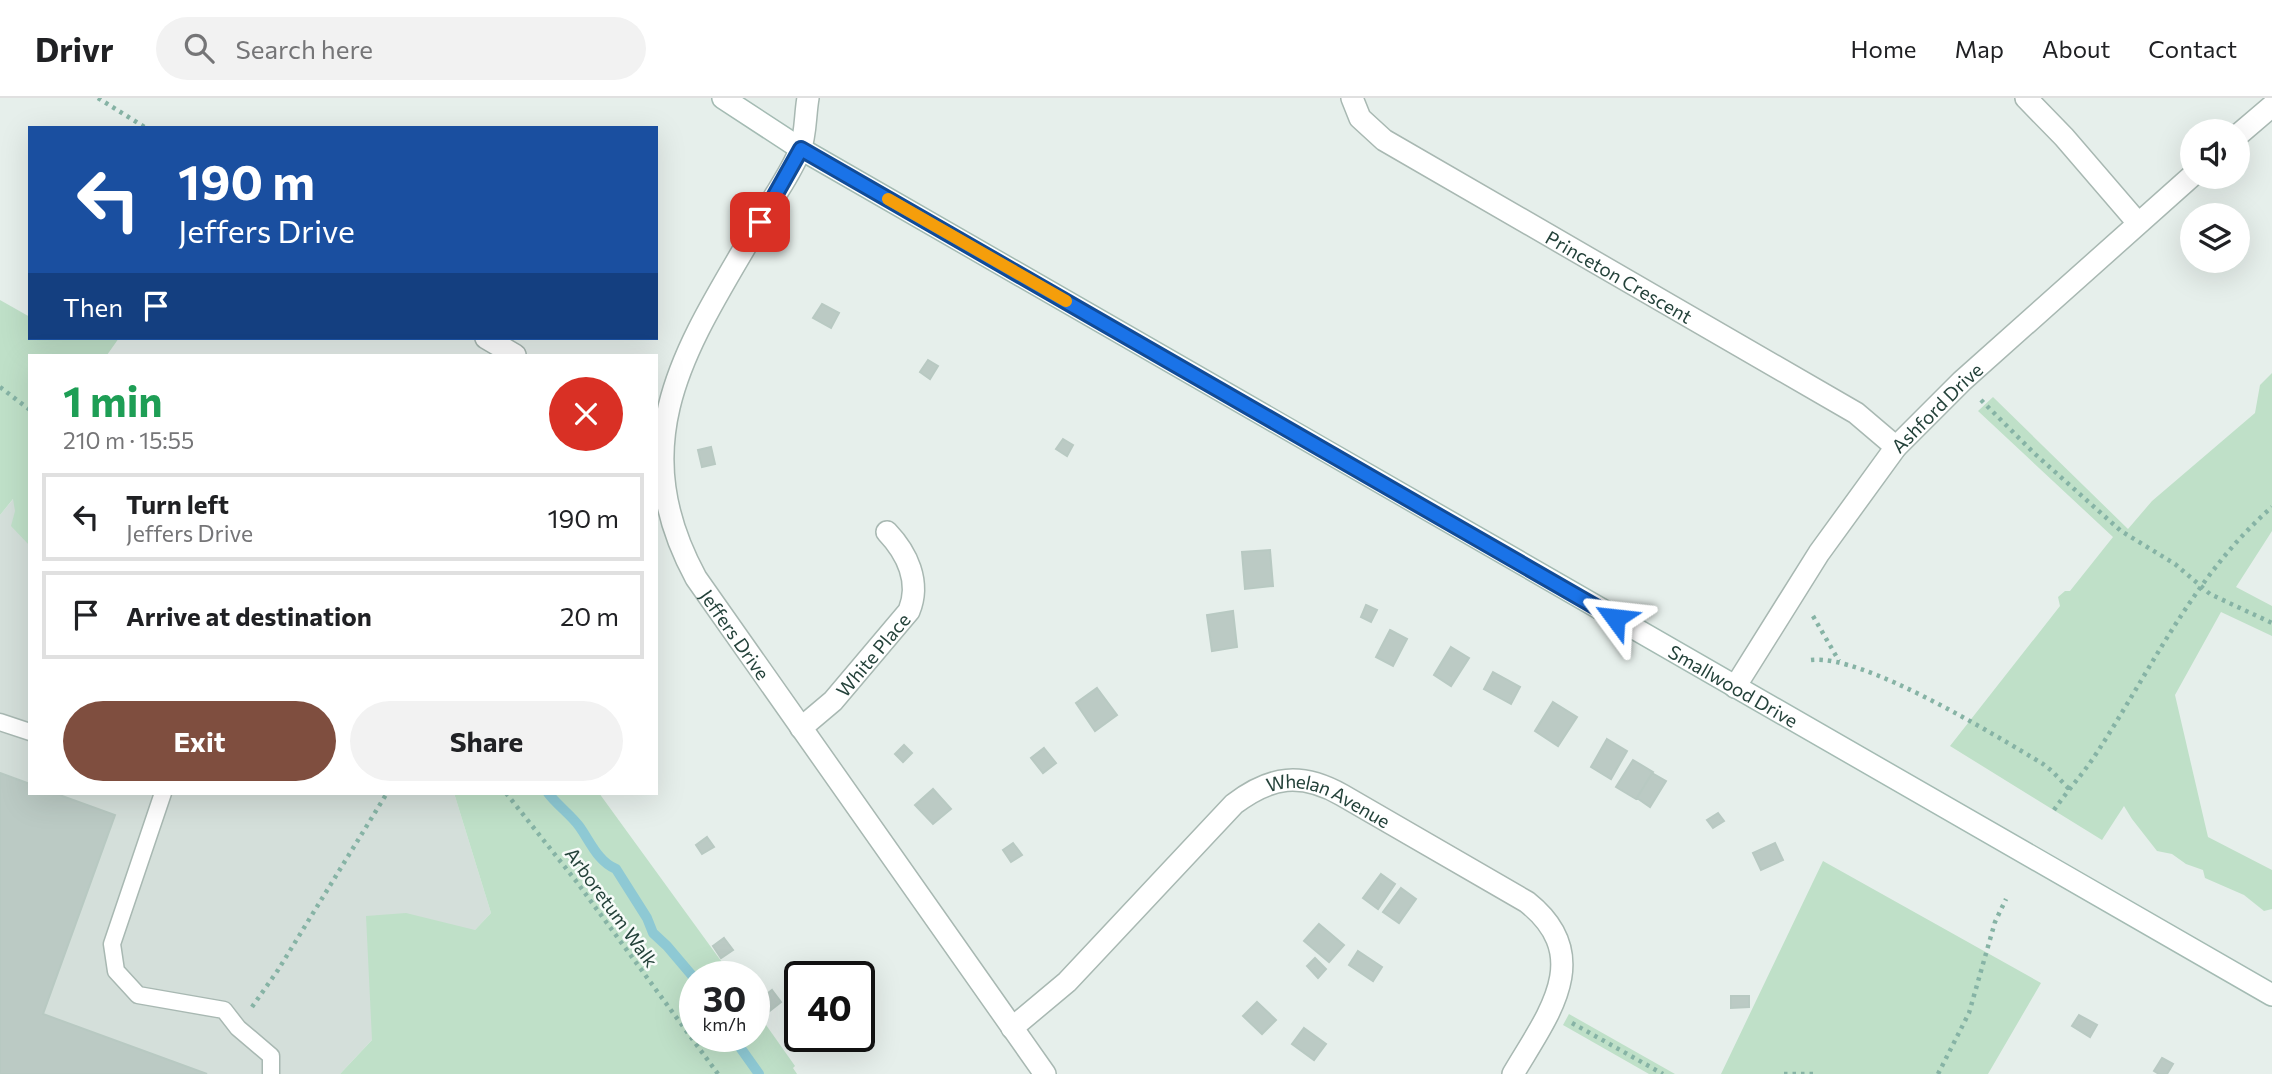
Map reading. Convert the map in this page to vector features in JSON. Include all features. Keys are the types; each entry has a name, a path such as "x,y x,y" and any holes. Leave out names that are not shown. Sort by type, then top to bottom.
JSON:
{"street":[{"name":"Smallwood Drive","path":"723,98 801,149 2272,995"},
{"path":"801,149 808,98"},
{"name":"Princeton Crescent","path":"1352,98 1360,118 1384,141 1856,413 1896,447"},
{"path":"2026,98 2064,137 2138,223"},
{"path":"2250,125 2272,106"},
{"name":"Jeffers Drive","path":"801,149 692,342 661,417 664,484 672,523 696,578 1045,1074"},
{"name":"Ashford Drive","path":"1735,687 1819,553 1896,447 1962,381 2180,186"},
{"path":"489,340 513,354"},
{"name":"White Place","path":"801,728 833,701 909,611 914,584 904,554 887,532"},
{"name":"Whelan Avenue","path":"1012,1028 1068,982 1234,804 1262,786 1294,780 1310,781 1334,791 1527,902 1549,924 1562,957 1558,993 1513,1074"}],"lane":[{"path":"0,722 28,731"},
{"path":"162,795 112,944 116,971 138,995 224,1010 238,1028 271,1056 271,1074"}],"path":[{"path":"98,98 143,126"},
{"path":"0,387 28,408"},
{"path":"1981,400 2101,514 2136,542 2175,564 2210,594 2272,623"},
{"path":"2054,810 2096,754 2150,663 2200,587 2234,545 2272,508"},
{"path":"1813,616 1839,662"},
{"path":"1811,660 1839,662 1885,680 1988,731 2043,764 2069,789"},
{"path":"238,1028 278,970 386,795"},
{"name":"Arboretum Walk","path":"508,795 576,881 718,1074"},
{"path":"1938,1074 1969,1013 1995,922 2006,899"},
{"path":"1550,1010 1663,1074"},
{"path":"1784,1074 1814,1074"}],"shaded area":[{"path":"28,481 28,795 455,795 491,913 340,1074 0,1074 0,515"}],"green space":[{"path":"0,300 28,316 28,340 118,340 108,354 28,354 28,544 11,526 15,511 13,499 0,515"},
{"path":"2272,373 2272,531 2236,587 2272,606 2272,636 2221,612 2175,695 2208,837 2272,870 2272,909 2264,911 2244,895 2205,878 2203,870 2186,864 2172,854 2157,851 2124,806 2102,840 1950,746 2060,606 2058,597 2065,591 2070,591 2113,537 1978,411 1993,397 2128,529 2152,501 2255,413 2260,385"},
{"path":"455,795 600,795 721,961 679,961 679,1052 770,1052 770,1031 795,1066 793,1068 797,1074 340,1074 372,1040 366,916 406,913 475,930 491,913"},
{"path":"1823,861 2041,983 1988,1074 1721,1074"},
{"path":"1569,1014 1675,1074 1649,1074 1563,1025"}],"building":[{"path":"822,304 839,313 831,328 813,318"},
{"path":"928,360 938,366 930,379 920,372"},
{"path":"1063,439 1073,445 1067,456 1056,449"},
{"path":"711,447 715,464 702,467 698,450"},
{"path":"1270,550 1273,586 1245,589 1242,552"},
{"path":"1366,605 1377,610 1371,622 1361,617"},
{"path":"1233,611 1237,647 1212,651 1207,615"},
{"path":"1390,630 1407,639 1393,666 1376,657"},
{"path":"1451,647 1469,658 1451,686 1434,675"},
{"path":"1493,672 1520,687 1511,704 1484,689"},
{"path":"1097,688 1117,715 1095,731 1076,703"},
{"path":"1553,702 1577,717 1558,746 1535,731"},
{"path":"1607,739 1627,751 1611,779 1591,767"},
{"path":"904,745 912,753 903,762 895,754"},
{"path":"1044,748 1056,763 1043,773 1031,758"},
{"path":"1633,760 1653,772 1636,799 1616,787"},
{"path":"0,773 28,783 28,795 60,795 115,815 43,1014 207,1074 0,1074"},
{"path":"1652,773 1666,781 1650,807 1637,798"},
{"path":"933,789 951,809 933,824 915,805"},
{"path":"1718,813 1724,821 1713,828 1707,820"},
{"path":"707,837 714,847 702,854 696,845"},
{"path":"1013,843 1022,855 1011,862 1003,850"},
{"path":"1775,843 1783,860 1761,870 1753,853"},
{"path":"1381,874 1395,884 1378,909 1363,898"},
{"path":"1401,888 1416,899 1399,923 1383,912"},
{"path":"1319,924 1344,945 1329,962 1304,941"},
{"path":"724,938 733,950 721,958 713,946"},
{"path":"1358,951 1382,967 1373,981 1349,965"},
{"path":"1315,958 1326,969 1318,978 1307,966"},
{"path":"772,990 781,1002 770,1011"},
{"path":"1731,996 1749,996 1749,1007 1731,1008"},
{"path":"1257,1002 1276,1020 1262,1034 1243,1016"},
{"path":"2079,1015 2097,1025 2090,1037 2072,1026"},
{"path":"1304,1028 1326,1044 1314,1060 1292,1044"},
{"path":"2162,1058 2173,1064 2167,1074 2154,1071"}],"waterway":[{"path":"550,795 579,826 599,856 616,869 647,918 653,933 680,961"},
{"path":"743,1052 759,1074"}],"slow traffic":[{"path":"888,199 1066,301"}],"route":[{"path":"760,222 801,149 1615,618"}]}
